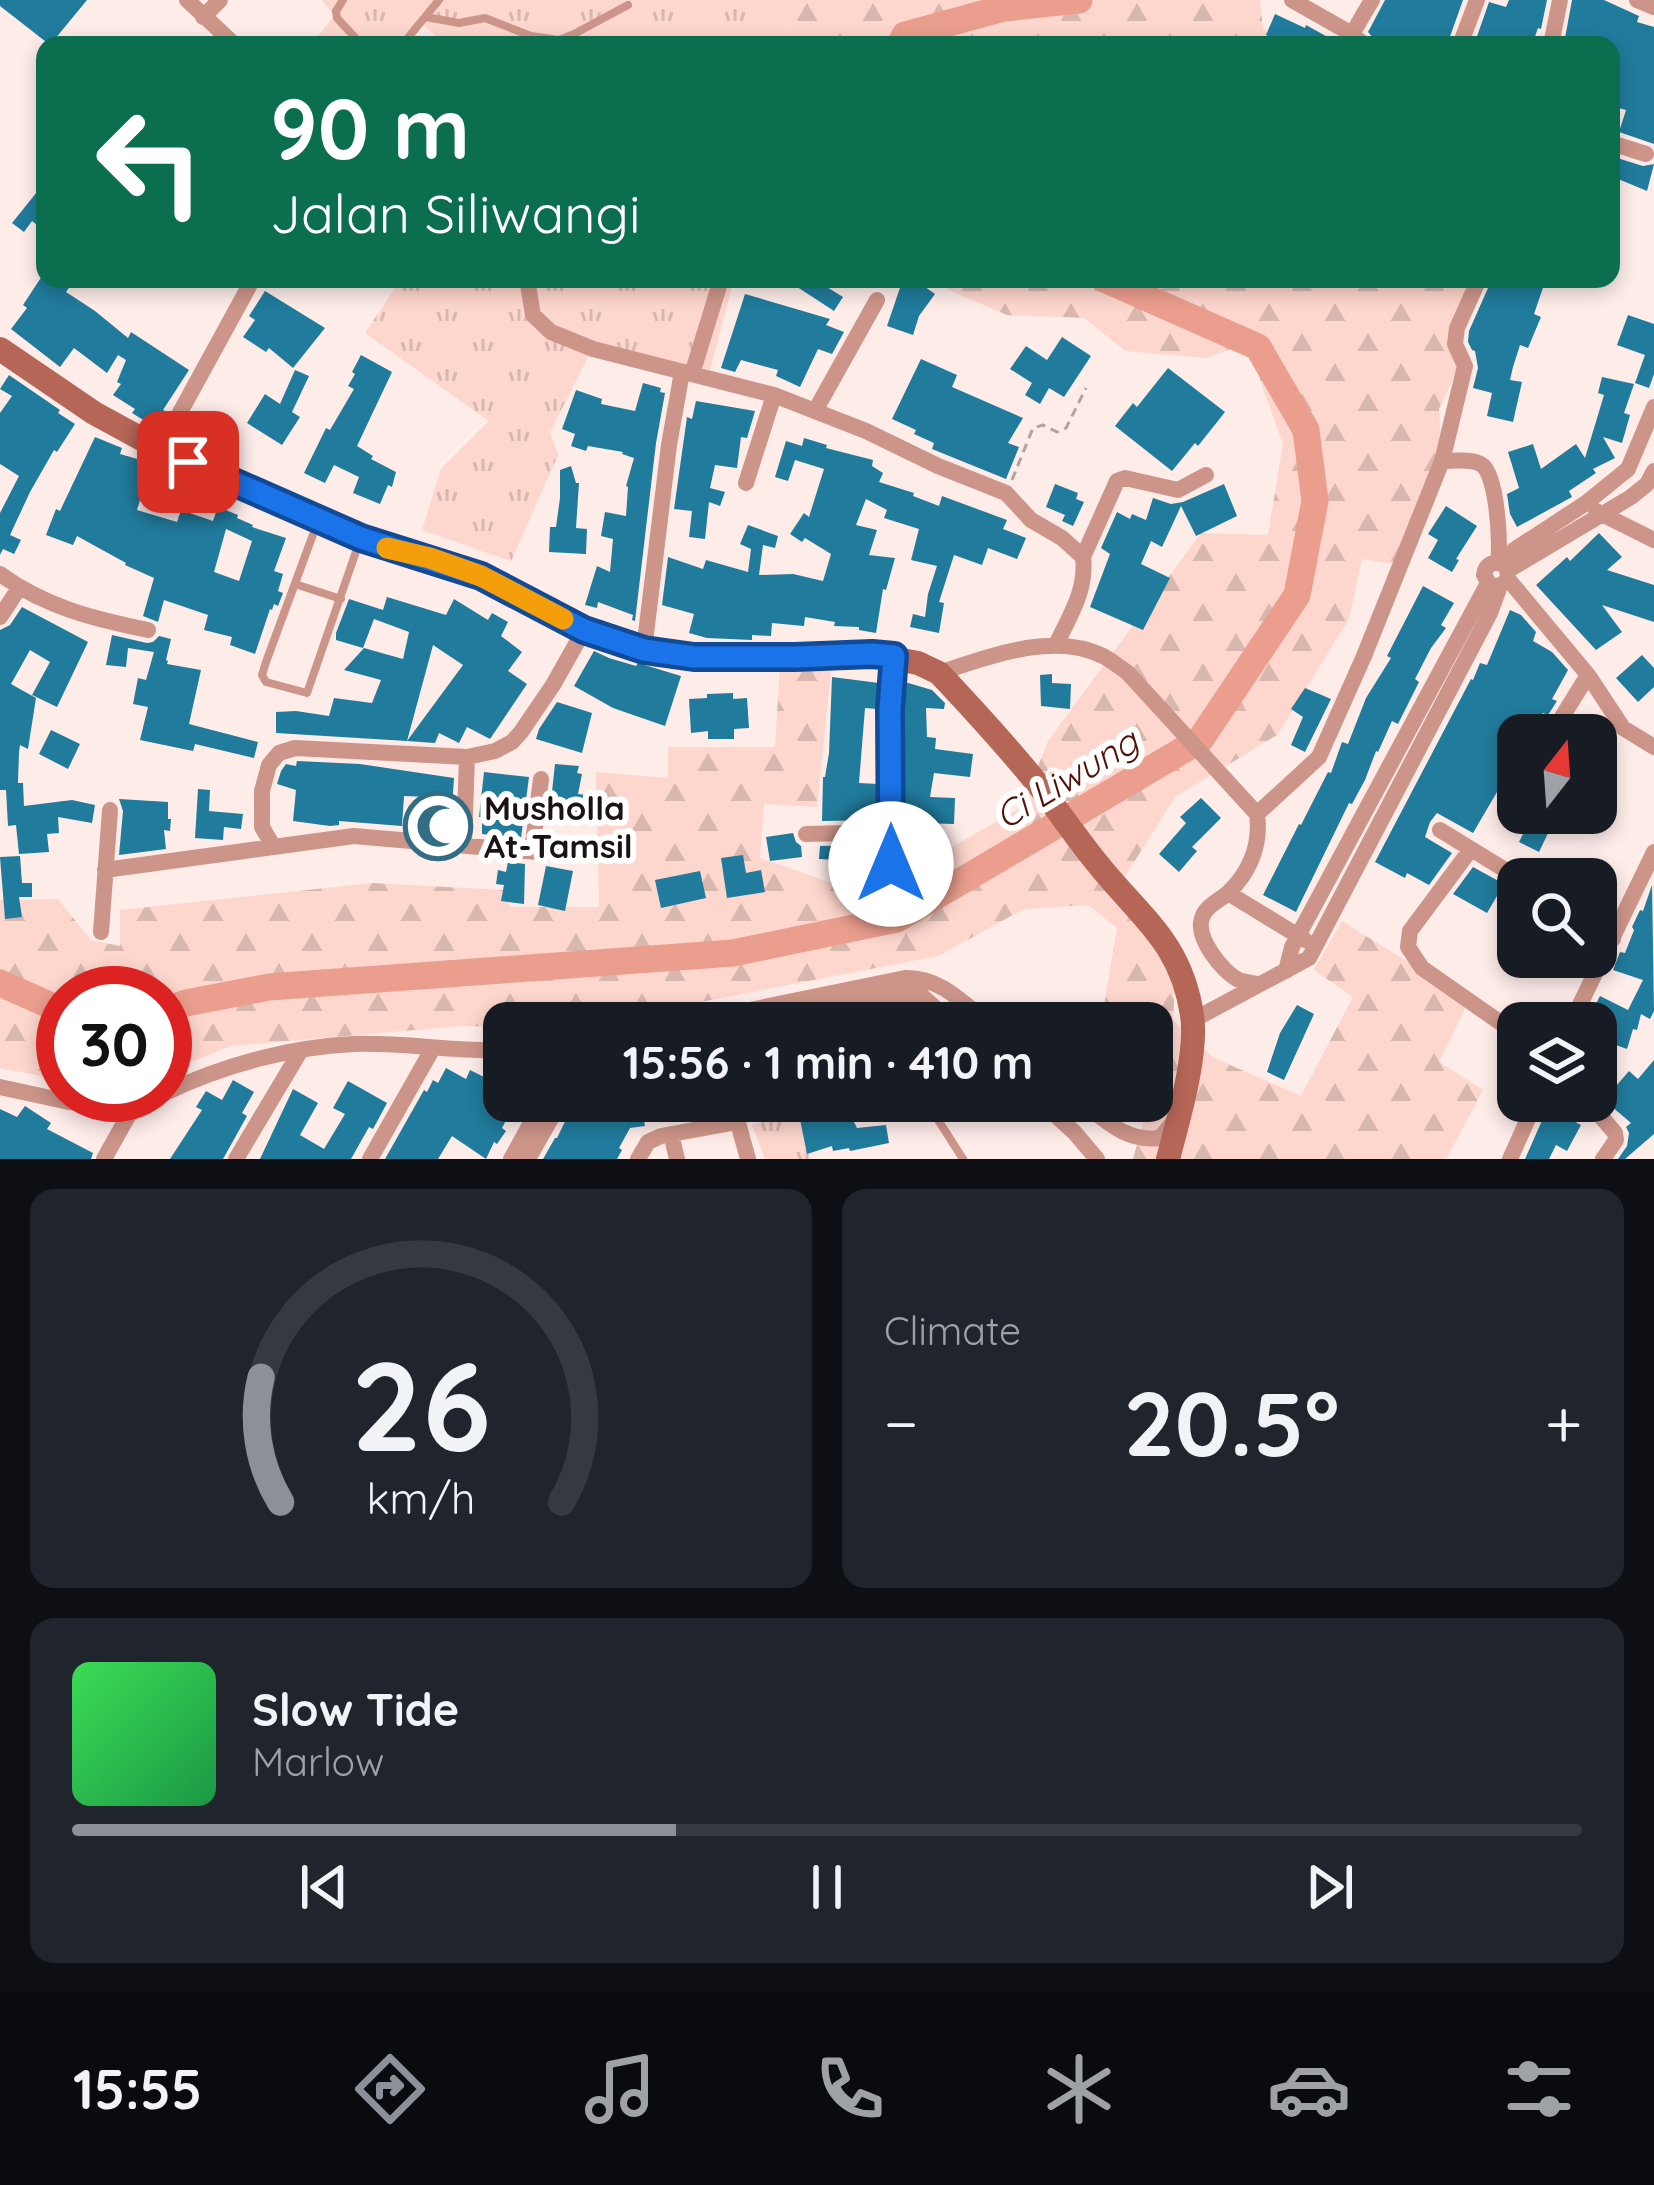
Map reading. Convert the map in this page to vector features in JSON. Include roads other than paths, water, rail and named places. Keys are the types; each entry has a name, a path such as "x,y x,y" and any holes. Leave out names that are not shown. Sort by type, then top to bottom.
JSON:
{"main road":[{"path":"0,349 94,412 160,449 361,538 481,576 584,630 644,650 694,657 872,654 894,656 939,673 1035,781 1173,953 1193,1020 1190,1060 1168,1159"}],"street":[{"path":"187,0 225,36"},
{"path":"203,17 220,0"},
{"path":"1292,0 1353,36"},
{"path":"1359,36 1372,0"},
{"path":"1463,36 1477,0"},
{"path":"1553,36 1560,0"},
{"path":"1637,0 1654,7"},
{"path":"1620,146 1646,154"},
{"path":"160,449 248,288"},
{"path":"528,288 533,315 550,332 593,349 774,395 815,411 1006,493 1031,520 1082,556"},
{"path":"644,650 669,445 687,373 717,288"},
{"path":"1257,814 1319,757 1364,656 1442,461 1465,367 1456,335 1475,288"},
{"path":"815,411 878,299"},
{"path":"746,483 774,395"},
{"path":"1286,970 1298,937 1514,550 1628,470 1654,407"},
{"path":"1193,1020 1309,958 1490,614 1500,574 1499,527 1488,469 1480,463 1442,461"},
{"path":"1500,574 1602,517 1647,484 1654,471"},
{"path":"1056,645 1082,588 1082,556 1117,481 1125,478 1178,490 1206,475"},
{"path":"1586,503 1602,517 1654,540"},
{"path":"0,574 39,600 148,630"},
{"path":"1500,574 1588,675 1623,728 1654,747"},
{"path":"0,616 20,589"},
{"path":"273,846 262,827 262,791 269,765 279,753 295,748 467,758 495,751 512,742 553,685 584,630"},
{"path":"939,673 992,655 1056,645 1103,656 1126,672 1257,814 1260,838 1248,868 1202,915 1202,935 1229,972 1258,984"},
{"path":"891,864 894,656"},
{"path":"1564,714 1588,675"},
{"path":"464,844 467,758"},
{"path":"532,851 541,779"},
{"path":"100,932 110,810"},
{"path":"1440,830 1497,865"},
{"path":"806,834 890,832"},
{"path":"105,870 354,836 572,855"},
{"path":"1471,849 1410,931 1408,947 1422,968 1497,1020"},
{"path":"1617,931 1654,852"},
{"path":"1228,893 1316,946"},
{"path":"843,1002 906,986 922,977 944,986 963,1002"},
{"path":"817,1002 906,986 929,1002"},
{"path":"192,1081 301,1050 356,1044 483,1051"},
{"path":"370,1159 433,1048"},
{"path":"236,1159 301,1050"},
{"path":"0,1088 36,1095"},
{"path":"1106,1122 1142,1140 1160,1138 1179,1115"},
{"path":"104,1159 124,1122"},
{"path":"511,1159 531,1122"},
{"path":"529,1159 549,1122"},
{"path":"638,1159 648,1142 737,1122 748,1159"},
{"path":"1064,1122 1097,1159"},
{"path":"1076,1132 1080,1122"},
{"path":"1510,1159 1527,1122"},
{"path":"1603,1159 1616,1140 1606,1122"},
{"path":"671,1134 677,1159"}],"lane":[{"path":"343,0 337,18 354,36"},
{"path":"410,36 439,0"},
{"path":"569,36 628,4"},
{"path":"426,17 459,23 485,18 531,36"},
{"path":"319,520 266,662 262,675 266,682 308,693 361,538"},
{"path":"295,584 340,599"},
{"path":"939,1122 963,1159"}],"waterway":[{"name":"Ci Liwung","path":"904,36 1004,8 1079,0"},
{"name":"Ci Liwung","path":"192,1002 269,987 733,953 897,919 1200,740 1297,595 1315,501 1306,430 1258,347 1124,288"},
{"name":"Ci Liwung","path":"0,983 36,999"}],"place":[{"name":"Musholla At-Tamsil","path":"438,826"}]}
